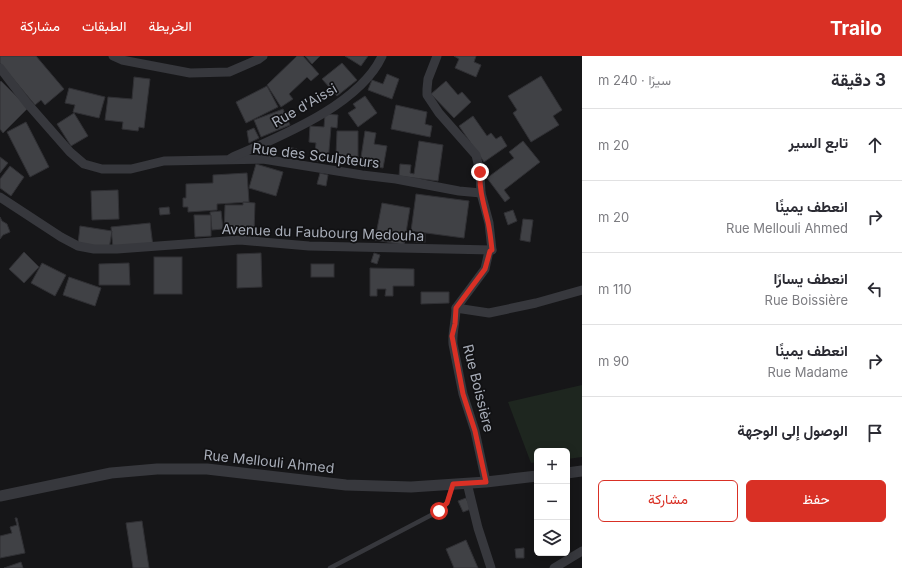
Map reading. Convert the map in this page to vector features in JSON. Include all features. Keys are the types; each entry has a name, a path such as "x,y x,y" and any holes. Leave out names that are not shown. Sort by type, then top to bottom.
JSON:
{"street":[{"path":"113,56 122,60 190,73 229,72 263,56"},
{"name":"Rue d'Aissi","path":"226,160 296,129 343,100 365,82 382,56"},
{"path":"437,56 428,79 427,95 439,113 476,155 480,172 481,193 489,223 492,250 490,251 485,269 456,308 489,314 582,290"},
{"name":"Rue des Sculpteurs","path":"0,68 27,103 70,152 84,164 102,169 131,169 164,161 263,159 481,193"},
{"name":"Avenue du Faubourg Medouha","path":"0,197 61,237 78,246 94,249 117,249 240,240 309,246 492,250"},
{"name":"Rue Boissière","path":"456,308 455,324 452,336 453,344 463,394 475,431 486,482"},
{"name":"Rue Mellouli Ahmed","path":"0,496 111,473 157,469 207,469 346,485 411,487 486,482 534,476"},
{"path":"570,473 582,471"},
{"path":"467,483 478,528 491,568"},
{"path":"554,568 582,551"}],"lane":[{"path":"330,568 439,511 447,503 453,484"}],"shaded area":[{"path":"582,385 582,457 570,459 570,448 534,448 534,462 531,463 508,402"}],"building":[{"path":"0,56 36,56 64,89 45,105 41,100 35,105 0,63"},
{"path":"297,56 303,56 319,74 311,81 307,77 289,94 293,99 281,107 267,85"},
{"path":"305,56 320,56 312,64"},
{"path":"345,56 368,56 361,66"},
{"path":"454,56 476,56 474,62 481,65 476,77 455,68 459,59"},
{"path":"342,63 357,80 337,96 322,79"},
{"path":"387,74 399,79 392,99 368,90 372,80 383,84"},
{"path":"541,76 562,110 553,116 559,125 531,142 513,113 517,110 508,96"},
{"path":"134,77 150,79 144,128 139,127 138,131 122,129 123,122 105,120 108,97 132,99"},
{"path":"1,81 28,108 3,133 0,129"},
{"path":"446,81 458,95 462,92 471,102 454,118 431,94"},
{"path":"267,86 278,107 246,123 236,102"},
{"path":"69,88 105,97 99,118 73,112 75,105 65,103"},
{"path":"365,96 377,113 358,127 348,113 356,108 353,104"},
{"path":"396,105 427,112 425,124 432,126 430,137 391,129"},
{"path":"283,109 290,125 261,137 254,120"},
{"path":"74,113 88,136 71,146 57,124"},
{"path":"325,114 338,115 337,128 331,127 328,162 314,161 316,143 309,142 310,126 324,127"},
{"path":"473,116 487,136 491,133 496,139 501,136 507,146 484,162 459,126"},
{"path":"26,122 49,167 30,177 7,132"},
{"path":"254,128 259,138 249,143 247,131"},
{"path":"337,131 358,131 358,157 336,156"},
{"path":"365,131 376,133 374,144 387,146 383,168 360,164"},
{"path":"419,141 443,145 438,181 399,176 400,164 411,165 410,173 414,174"},
{"path":"523,141 540,162 504,190 510,198 505,202 487,178 514,158 509,152"},
{"path":"288,147 297,149 295,157 286,155"},
{"path":"0,157 8,163 0,173"},
{"path":"256,164 283,172 276,196 249,188"},
{"path":"10,166 24,177 11,196 0,188 0,179"},
{"path":"247,173 249,202 217,204 217,210 188,212 188,207 183,207 183,198 186,198 186,184 213,183 213,175"},
{"path":"320,173 328,175 326,186 317,184"},
{"path":"118,190 119,219 92,220 91,191"},
{"path":"416,194 469,201 464,238 411,231"},
{"path":"243,202 255,203 254,234 224,233 225,205 243,205"},
{"path":"382,203 410,208 404,245 375,240"},
{"path":"169,207 170,214 160,215 159,208"},
{"path":"513,210 517,221 508,225 504,213"},
{"path":"221,211 223,229 212,230 210,212"},
{"path":"194,215 211,215 211,236 195,237"},
{"path":"0,217 2,221 7,224 10,232 3,235 0,239"},
{"path":"523,219 533,220 530,242 520,240"},
{"path":"150,223 153,246 113,248 111,227"},
{"path":"80,226 112,231 109,249 78,244"},
{"path":"414,234 425,234 425,242 414,242"},
{"path":"24,252 39,267 24,283 9,269"},
{"path":"261,253 262,287 237,288 237,254"},
{"path":"374,253 380,255 377,264 371,262"},
{"path":"154,257 182,257 182,294 154,294"},
{"path":"42,263 66,275 55,296 31,283"},
{"path":"129,263 130,285 99,285 99,264"},
{"path":"311,264 334,264 334,277 311,277"},
{"path":"370,268 414,269 414,286 393,286 393,296 385,296 386,289 377,289 377,296 370,296"},
{"path":"69,277 101,288 95,306 63,295"},
{"path":"421,292 449,292 449,303 421,304"},
{"path":"466,498 471,509 463,512 458,501"},
{"path":"15,518 17,518 25,553 0,558 0,536 12,533 10,527 17,525"},
{"path":"142,521 149,568 133,568 126,523"},
{"path":"466,540 478,568 454,568 446,549"},
{"path":"524,548 524,558 516,558 515,549"},
{"path":"21,562 23,568 4,568"}],"route":[{"path":"439,511 447,503 453,484 486,482 475,431 463,394 452,336 455,324 456,308 485,269 490,251 492,250 489,223 481,193 480,172"}]}
